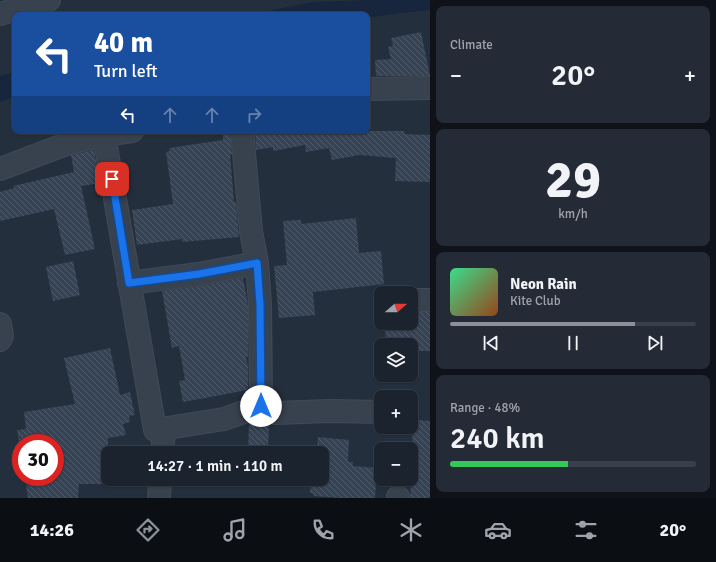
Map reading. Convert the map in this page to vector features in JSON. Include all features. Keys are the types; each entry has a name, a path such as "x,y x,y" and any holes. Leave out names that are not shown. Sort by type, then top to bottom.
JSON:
{"street":[{"path":"0,14 49,0"},
{"path":"370,89 430,88"},
{"path":"0,169 69,142 111,134"},
{"path":"242,134 251,231 257,263 260,304 261,406"},
{"path":"104,135 155,430 224,419 261,406 275,413 330,411 374,412"},
{"path":"129,283 199,274 257,263"},
{"path":"0,324 2,336 0,340"},
{"path":"163,446 164,429"},
{"path":"159,498 160,486"}],"water":[{"path":"430,0 430,10 370,18 370,12 264,12 312,2"},
{"path":"12,73 12,98 0,102 0,76"}],"building":[{"path":"421,32 430,76 376,76 375,60 391,59 388,47 393,46 391,38"},
{"path":"370,131 404,131 404,134 430,135 430,182 395,181 396,158 359,155 332,160 329,148 306,152 305,145 273,151 273,147 256,150 255,134 370,134"},
{"path":"223,134 230,134 232,154 230,155 234,202 236,202 239,237 182,242 182,239 137,245 132,210 173,204 166,152 170,151 169,148 223,140"},
{"path":"94,150 100,183 81,186 95,249 65,255 54,209 0,221 0,192 14,188 13,186 74,172 71,155"},
{"path":"356,218 359,253 381,251 384,284 313,292 315,315 279,318 274,266 287,265 283,221 301,220 301,224"},
{"path":"73,261 80,295 53,301 46,267"},
{"path":"243,278 248,305 248,357 246,357 248,366 248,390 183,402 179,381 185,380 179,346 172,348 162,291 201,286"},
{"path":"418,312 430,312 430,351 418,351 418,338 386,338 385,330 418,330"},
{"path":"110,348 120,395 130,392 135,415 129,416 130,422 123,424 126,435 108,438 108,446 101,446 101,484 79,484 78,498 28,498 26,486 64,486 64,434 18,434 17,430 26,429 24,412 75,404 64,358"},
{"path":"418,420 430,421 430,498 410,498 411,486 418,486 418,442 412,442 413,434 418,434"},
{"path":"249,423 269,424 268,446 248,446"},
{"path":"318,437 349,440 348,462 353,462 353,466 374,468 375,498 314,496 313,493 310,493 310,486 329,486 329,446 317,446"}],"route":[{"path":"112,179 129,283 199,274 257,263 260,304 261,406"}]}
